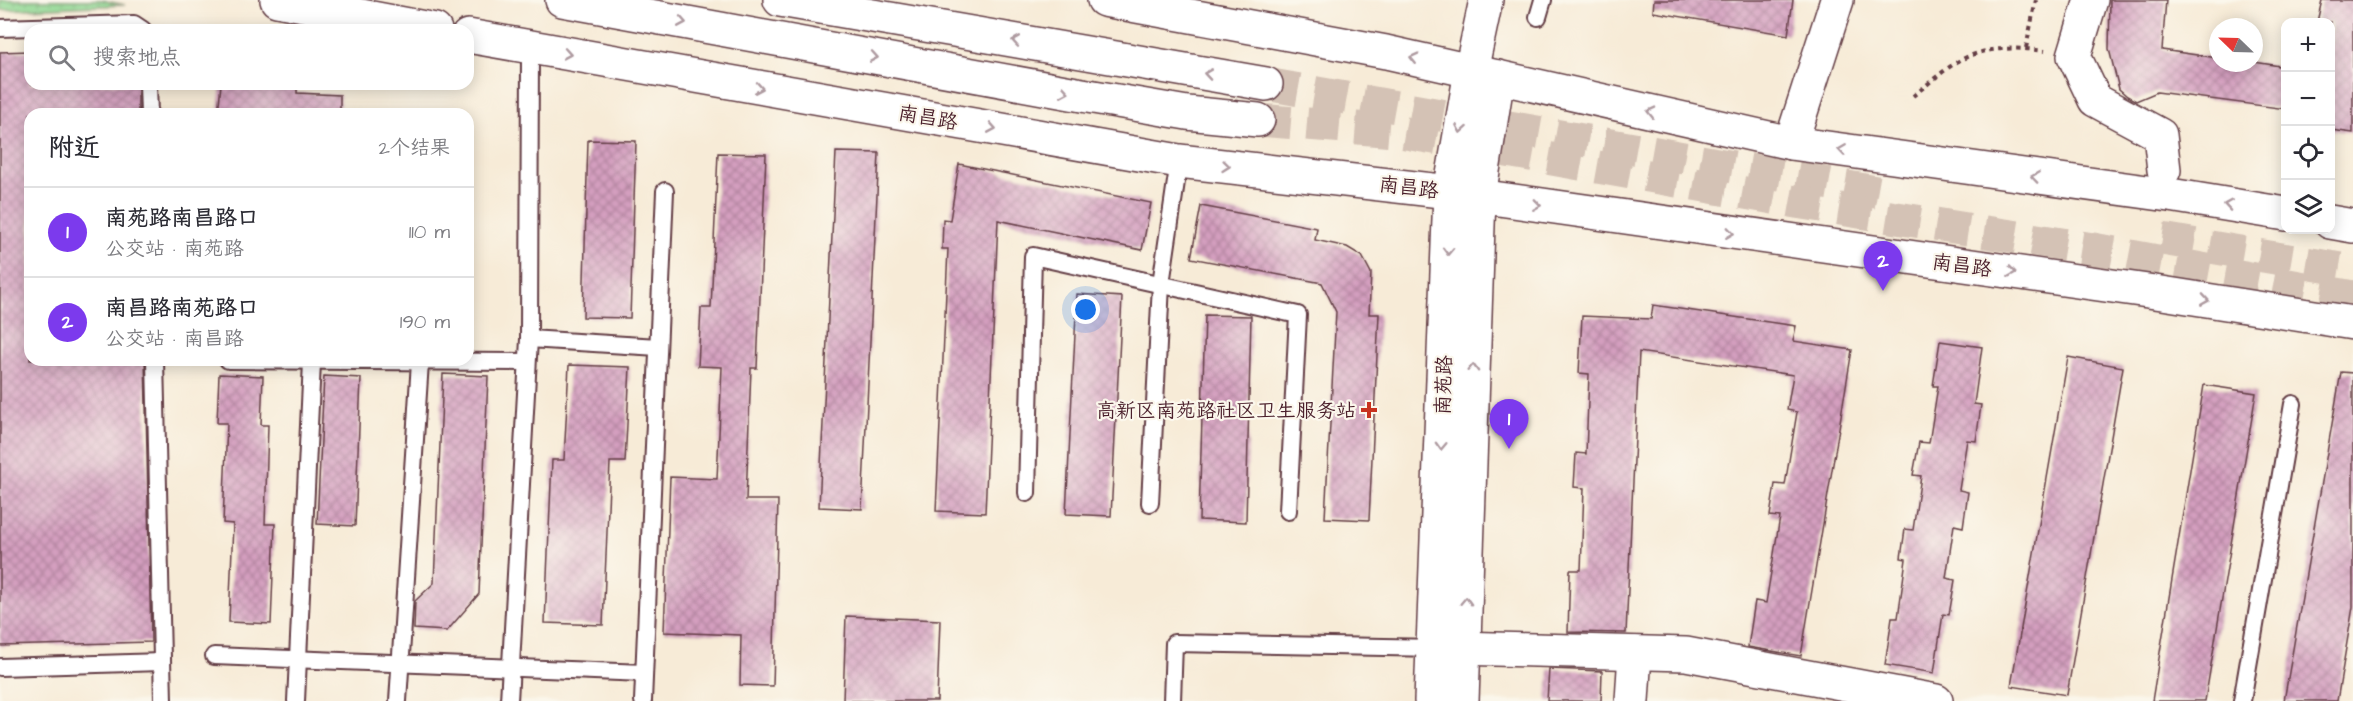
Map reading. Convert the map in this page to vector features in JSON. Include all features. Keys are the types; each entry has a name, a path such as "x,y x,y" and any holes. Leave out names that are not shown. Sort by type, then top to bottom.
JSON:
{"main road":[{"path":"277,0 403,24"},
{"path":"562,0 1082,95 1187,113 1258,120"},
{"path":"780,0 1266,84"},
{"path":"1104,0 1386,52 1791,143 2176,196 2281,213"},
{"name":"南苑路","path":"1462,701 1451,648 1465,194 1484,74 1486,0"},
{"path":"1791,143 1838,0"},
{"path":"2091,0 2074,56 2095,100 2160,135 2164,170"},
{"name":"南昌路","path":"474,37 1179,161 1465,194 2162,293 2353,323"},
{"path":"2335,223 2353,226"},
{"path":"1451,648 1686,654 1936,701"},
{"name":"南苑路","path":"1431,701 1451,648"},
{"path":"1632,701 1635,653"}],"lane":[{"path":"1538,17 1543,0"},
{"path":"0,28 24,27"},
{"path":"509,701 529,339 530,48"},
{"path":"148,90 149,108"},
{"path":"1150,503 1161,284 1179,161"},
{"path":"642,701 665,191"},
{"path":"1027,493 1033,256 1298,315 1288,511"},
{"path":"529,339 658,347"},
{"path":"474,362 528,362"},
{"path":"155,366 163,701"},
{"path":"296,701 312,366"},
{"path":"398,701 420,366"},
{"path":"2242,701 2293,404"},
{"path":"1172,701 1174,643 1451,648"},
{"path":"214,656 644,673"},
{"path":"0,667 162,662"}],"path":[{"path":"2026,48 2036,0"},
{"path":"1913,96 1955,63 1993,49 2026,48 2074,56"}],"green space":[{"path":"0,0 101,0 125,5 0,10"}],"building":[{"path":"1654,0 1793,0 1788,35 1653,12"},
{"path":"2110,0 2166,0 2162,50 2209,57 2209,72 2263,72 2263,63 2281,66 2281,108 2157,92 2136,101 2119,89 2109,49"},
{"path":"2322,0 2353,0 2353,133 2335,131 2335,18 2318,18"},
{"path":"24,51 24,90 138,90 138,108 24,108 24,366 145,366 151,642 0,646 0,52"},
{"path":"220,90 297,90 297,93 340,95 340,108 219,108"},
{"path":"588,140 636,141 630,318 583,317"},
{"path":"836,152 879,153 862,509 819,507"},
{"path":"718,153 766,154 757,368 751,368 746,500 778,500 773,686 740,685 741,635 664,632 670,477 717,479 722,367 698,366 701,308 711,308"},
{"path":"959,164 1151,203 1142,250 998,220 985,513 936,511 948,249 942,249 943,219 950,220"},
{"path":"1201,206 1317,228 1315,240 1347,247 1362,256 1371,273 1369,314 1379,314 1369,520 1325,518 1336,312 1322,283 1191,258"},
{"path":"1077,294 1122,297 1111,516 1066,514"},
{"path":"1653,305 1796,326 1793,341 1852,350 1801,656 1748,647 1755,601 1766,603 1780,517 1770,516 1775,484 1785,485 1797,412 1787,410 1793,375 1639,352 1626,633 1568,632 1570,570 1581,570 1584,488 1574,487 1576,453 1586,454 1589,374 1579,373 1582,316 1651,319"},
{"path":"1205,315 1251,316 1246,522 1199,520"},
{"path":"1940,341 1982,347 1974,404 1981,405 1976,441 1967,440 1959,490 1968,492 1963,527 1954,525 1946,578 1955,580 1949,615 1943,614 1934,673 1885,665 1892,618 1898,618 1906,559 1901,558 1905,529 1913,530 1921,476 1913,475 1919,442 1929,443 1938,386 1933,386"},
{"path":"2068,357 2123,367 2067,695 2011,686"},
{"path":"569,365 630,367 625,462 610,462 603,625 545,623 552,460 564,460"},
{"path":"2341,372 2353,373 2353,607 2337,701 2284,701"},
{"path":"219,374 263,376 261,425 268,425 265,524 275,524 271,624 229,622 233,524 223,523 227,423 217,423"},
{"path":"443,374 488,376 479,594 447,631 414,629 415,601 434,583"},
{"path":"324,376 361,378 355,526 317,524"},
{"path":"2204,385 2256,393 2205,701 2152,701"},
{"path":"846,616 940,620 937,701 843,701"},
{"path":"1549,669 1602,671 1601,701 1547,701"}],"tunnel":[{"path":"1266,84 1887,194"},
{"path":"1258,120 1394,131 1796,202 2093,249 2353,297"},
{"path":"2162,239 2353,271"}],"place":[{"name":"南昌路南苑路口","path":"1883,291"},
{"name":"高新区南苑路社区卫生服务站","path":"1369,410"},
{"name":"南苑路南昌路口","path":"1509,449"}]}
